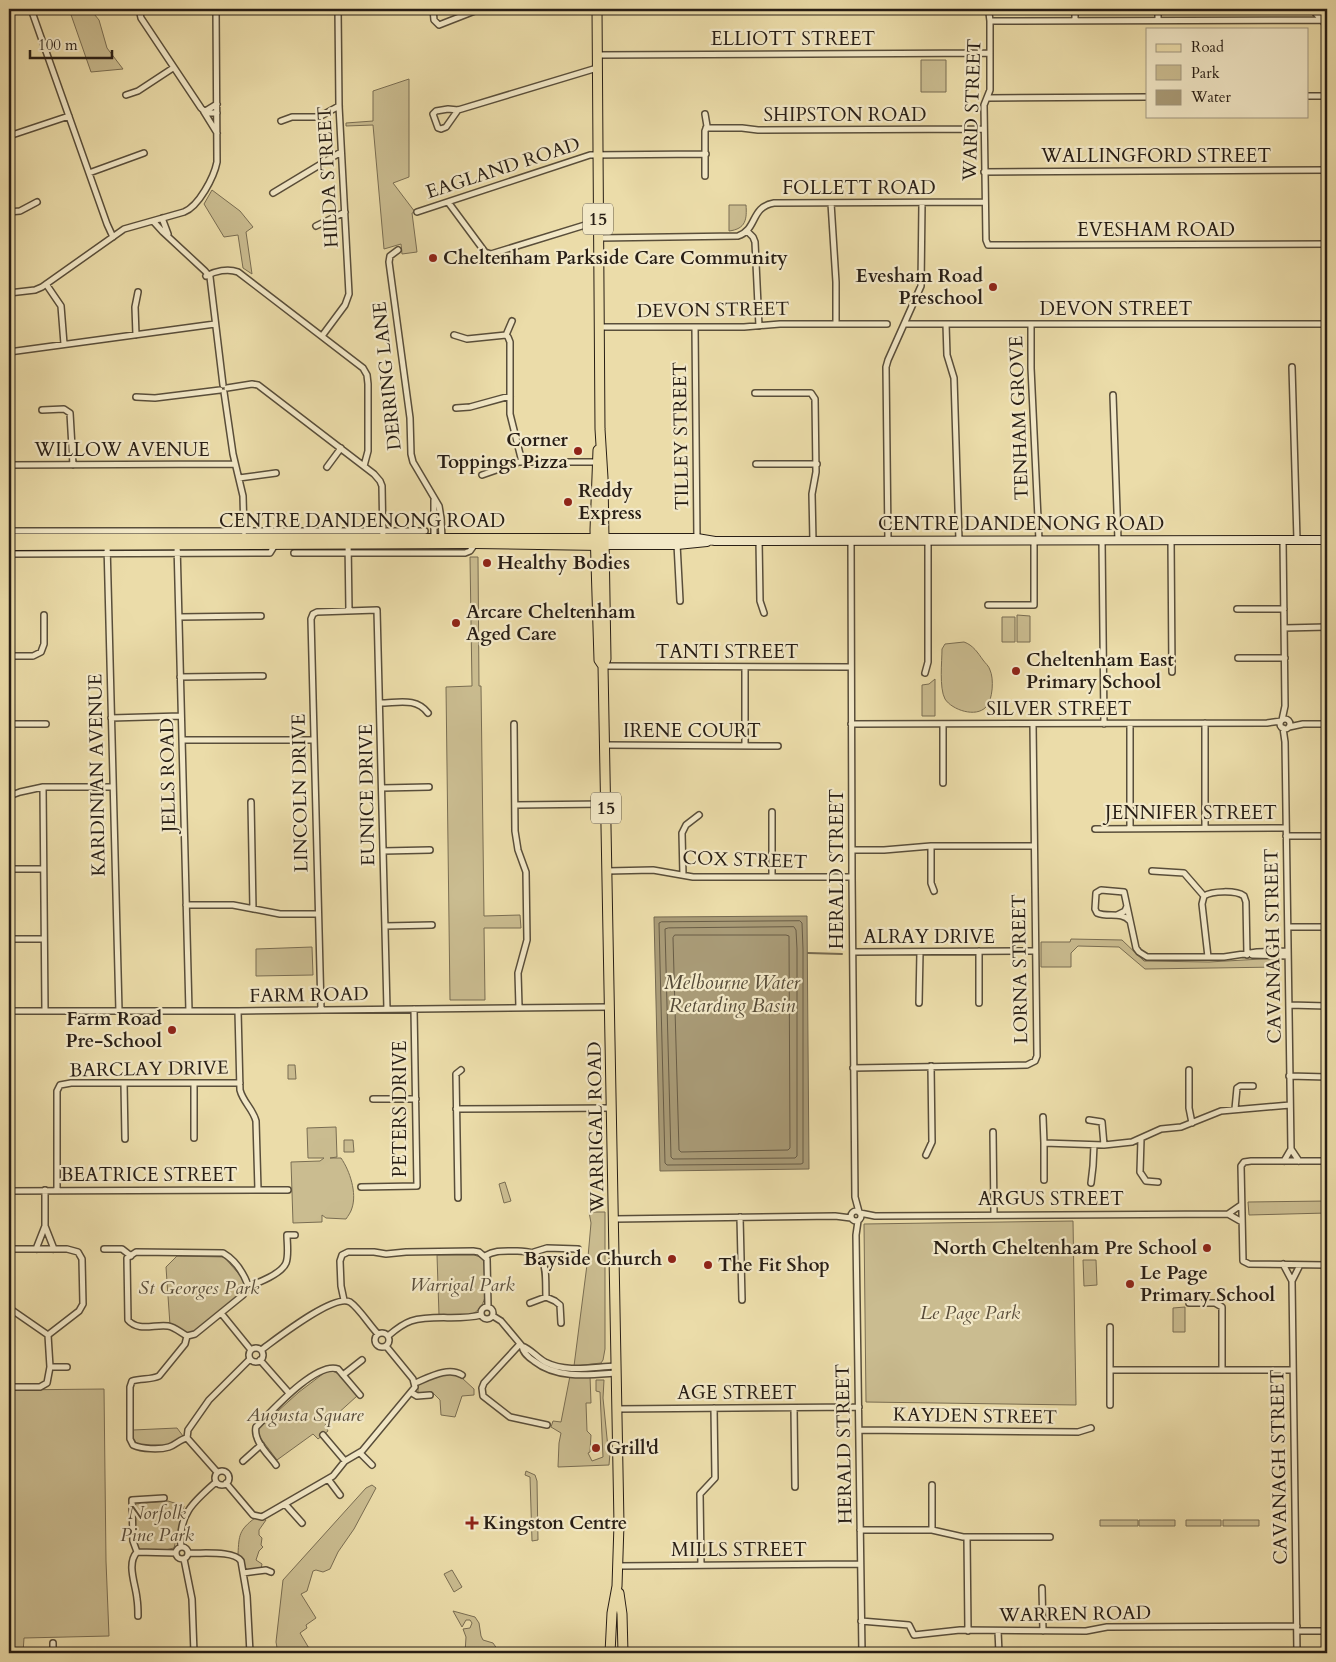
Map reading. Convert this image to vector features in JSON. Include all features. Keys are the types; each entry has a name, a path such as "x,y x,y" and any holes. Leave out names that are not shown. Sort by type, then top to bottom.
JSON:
{"highway":[{"name":"WARRIGAL ROAD","path":"597,9 600,430 599,660 603,666 605,745 619,1514 617,1586 612,1614 610,1653"},
{"name":"WARRIGAL ROAD","path":"617,1586 622,1614 623,1653"}],"main road":[{"name":"CENTRE DANDENONG ROAD","path":"244,538 296,550 348,545 383,537 474,544 600,542"},
{"name":"CENTRE DANDENONG ROAD","path":"9,538 178,546 244,538 348,545"},
{"name":"CENTRE DANDENONG ROAD","path":"438,541 1327,540"},
{"name":"CENTRE DANDENONG ROAD","path":"9,546 107,542"}],"street":[{"path":"32,9 113,237"},
{"path":"139,9 141,18 218,133"},
{"path":"9,294 37,290 124,229 187,212 196,204 216,165 218,133 216,9"},
{"name":"HILDA STREET","path":"322,336 349,297 339,106 338,9"},
{"path":"433,9 436,24 443,24 480,9"},
{"name":"WARD STREET","path":"986,9 989,13 990,21 990,90 984,105 987,242"},
{"path":"1075,9 1075,20"},
{"path":"1158,9 1158,20"},
{"path":"1312,9 1324,20 1327,26"},
{"path":"990,21 1324,20"},
{"name":"ELLIOTT STREET","path":"597,55 990,53"},
{"path":"126,95 138,91 174,68"},
{"path":"458,110 446,127 438,128 434,112 448,109 458,110 597,68"},
{"path":"1308,96 1327,96"},
{"path":"987,98 1146,97"},
{"path":"204,112 217,104"},
{"path":"281,121 292,117 319,117 339,106"},
{"path":"204,112 217,113"},
{"path":"705,114 706,176"},
{"path":"9,136 69,116"},
{"name":"SHIPSTON ROAD","path":"706,128 758,130 984,129"},
{"path":"273,193 341,152"},
{"path":"89,173 144,153"},
{"name":"EAGLAND ROAD","path":"417,212 590,155 706,154"},
{"name":"WALLINGFORD STREET","path":"984,172 1327,170"},
{"path":"9,212 20,211 37,202"},
{"path":"448,202 485,252 491,254 598,221"},
{"name":"FOLLETT ROAD","path":"748,232 757,212 767,205 774,203 986,202"},
{"path":"831,203 836,282 836,324"},
{"path":"888,540 886,367 921,286 922,203"},
{"path":"316,226 344,212"},
{"path":"162,218 169,237"},
{"path":"153,221 208,276 235,464 243,498 244,538"},
{"path":"599,238 733,237 748,232 754,242 759,326"},
{"name":"EVESHAM ROAD","path":"987,242 990,246 1327,244"},
{"name":"DERRING LANE","path":"398,250 390,256 389,262 410,418 411,454 433,496 438,541"},
{"path":"208,276 233,270 238,272 360,365 366,373 368,380 368,455 364,466"},
{"path":"46,284 61,306 64,344"},
{"path":"136,335 135,307 138,292"},
{"path":"506,335 512,321"},
{"path":"9,352 215,324"},
{"name":"DEVON STREET","path":"599,327 887,324"},
{"name":"DEVON STREET","path":"905,324 1327,324"},
{"path":"946,324 946,351 954,378 959,540"},
{"name":"TENHAM GROVE","path":"988,605 1034,605 1037,540 1031,324"},
{"name":"TILLEY STREET","path":"695,327 697,541"},
{"path":"454,335 467,339 506,335"},
{"path":"506,335 510,342 510,414 522,462"},
{"path":"1292,367 1297,540"},
{"path":"136,397 155,398 252,384 258,385 378,478 381,483 383,537"},
{"path":"755,393 811,393 816,399 816,464 812,497 813,540"},
{"path":"1113,395 1118,540"},
{"path":"456,408 470,407 510,396"},
{"path":"42,410 64,409 70,413 73,465"},
{"path":"327,466 341,448"},
{"path":"358,462 368,455"},
{"path":"482,475 514,463 522,462 600,462"},
{"name":"WILLOW AVENUE","path":"9,465 235,464"},
{"path":"756,464 816,464"},
{"path":"239,478 276,473"},
{"name":"CENTRE DANDENONG ROAD","path":"9,531 244,538 383,537 425,531"},
{"path":"758,540 760,601 764,612"},
{"name":"HERALD STREET","path":"851,540 852,877 862,1653"},
{"path":"925,673 928,662 928,540"},
{"path":"1102,540 1104,724"},
{"path":"1171,540 1172,672"},
{"name":"CAVANAGH STREET","path":"1283,540 1291,1149"},
{"name":"KARDINIAN AVENUE","path":"107,542 118,1011"},
{"path":"677,542 680,601"},
{"name":"CENTRE DANDENONG ROAD","path":"348,545 461,552 470,551 474,544"},
{"name":"CENTRE DANDENONG ROAD","path":"9,554 107,554 178,546 270,553 275,545"},
{"path":"348,545 349,611"},
{"name":"JELLS ROAD","path":"178,546 189,1011"},
{"path":"1237,609 1284,609"},
{"name":"EUNICE DRIVE","path":"349,611 378,610 387,1009"},
{"name":"LINCOLN DRIVE","path":"320,1009 312,617 313,614 318,612 349,611"},
{"path":"9,656 33,656 41,652 44,644 44,615"},
{"path":"179,617 261,616"},
{"path":"1284,628 1327,627"},
{"path":"1238,658 1285,658"},
{"name":"TANTI STREET","path":"603,666 851,667"},
{"path":"746,667 746,746"},
{"path":"180,677 263,676"},
{"path":"380,703 416,702 424,707 428,713"},
{"path":"111,718 181,716"},
{"path":"1205,723 1205,828"},
{"path":"9,724 46,724"},
{"path":"514,724 516,831 518,850 526,872 527,940 518,973 518,1007"},
{"name":"SILVER STREET","path":"851,724 1327,724"},
{"path":"942,783 943,724"},
{"name":"LORNA STREET","path":"854,1068 1028,1065 1034,1063 1037,1056 1033,724"},
{"path":"1130,724 1130,828"},
{"path":"182,740 314,740"},
{"name":"IRENE COURT","path":"605,745 778,746"},
{"path":"9,796 43,787 112,787"},
{"path":"43,787 45,1011"},
{"path":"382,788 429,787"},
{"path":"251,802 253,909"},
{"path":"515,805 606,804"},
{"path":"772,812 772,877"},
{"path":"683,875 682,833 686,825 699,815"},
{"name":"JENNIFER STREET","path":"1095,829 1286,828"},
{"path":"1286,836 1327,836"},
{"path":"852,850 884,850 931,846 1033,846"},
{"path":"931,846 931,883 934,891"},
{"path":"383,851 430,850"},
{"path":"9,869 43,869"},
{"name":"COX STREET","path":"607,871 653,870 694,877 852,877"},
{"path":"1152,871 1184,873 1204,896"},
{"path":"1130,922 1126,917 1097,913 1095,909 1096,893 1101,890 1124,893 1136,948 1144,956 1208,957 1288,954"},
{"path":"1204,896 1211,893 1237,893 1244,896 1246,902 1247,955"},
{"path":"1204,896 1202,904 1208,957"},
{"path":"186,905 229,905 280,914 318,914"},
{"path":"1117,916 1125,912 1127,906"},
{"path":"385,926 432,925"},
{"path":"1288,927 1327,927"},
{"path":"9,939 44,939"},
{"path":"979,951 979,1002"},
{"name":"ALRAY DRIVE","path":"853,952 1035,951"},
{"path":"919,1003 920,952"},
{"path":"1288,1006 1327,1006"},
{"name":"FARM ROAD","path":"9,1011 238,1011 609,1007"},
{"name":"PETERS DRIVE","path":"360,1187 417,1186 414,1009"},
{"path":"238,1011 240,1083 242,1097 254,1114 256,1121 258,1190"},
{"path":"926,1155 932,1142 931,1066"},
{"path":"458,1198 456,1074 461,1070"},
{"path":"1190,1070 1189,1108 1192,1123"},
{"path":"1290,1076 1327,1077"},
{"name":"BARCLAY DRIVE","path":"54,1081 59,1085"},
{"name":"BARCLAY DRIVE","path":"59,1085 67,1083 240,1083"},
{"path":"124,1083 125,1139"},
{"path":"194,1083 194,1138"},
{"name":"BARCLAY DRIVE","path":"57,1190 57,1093 59,1085"},
{"path":"1236,1109 1237,1088 1240,1086 1253,1086"},
{"path":"373,1099 416,1099"},
{"path":"1044,1143 1104,1145 1140,1139 1161,1129 1181,1127 1221,1111 1290,1105"},
{"path":"456,1109 612,1108"},
{"path":"1043,1117 1044,1180"},
{"path":"1089,1120 1102,1122 1104,1145"},
{"path":"993,1132 994,1214"},
{"path":"1140,1139 1140,1172 1146,1181 1158,1182"},
{"path":"1091,1183 1094,1166 1094,1145"},
{"path":"1284,1161 1291,1149 1299,1161"},
{"path":"1327,1161 1251,1161 1242,1163 1241,1205 1243,1261 1249,1264 1327,1265"},
{"path":"45,1190 45,1226 54,1249"},
{"name":"BEATRICE STREET","path":"9,1191 288,1190"},
{"path":"1228,1214 1241,1205"},
{"name":"ARGUS STREET","path":"614,1219 994,1214 1228,1214 1242,1222"},
{"path":"740,1217 742,1300"},
{"path":"36,1249 45,1226"},
{"path":"248,1285 258,1284 283,1268 287,1262 287,1233 295,1235"},
{"path":"534,1252 547,1248 578,1249"},
{"path":"9,1249 67,1249 78,1252 82,1260 83,1304 79,1311 48,1335"},
{"path":"104,1249 122,1249 131,1256"},
{"path":"484,1256 494,1251 528,1250 534,1252 543,1262 546,1297"},
{"path":"344,1300 341,1286 340,1261 342,1255 348,1252 386,1254 473,1251 479,1252 484,1256 488,1264 488,1306"},
{"path":"136,1252 223,1253 233,1261 244,1275 248,1285 243,1295 195,1334 187,1336 170,1326 137,1326 128,1320 127,1258 136,1252"},
{"name":"CAVANAGH STREET","path":"1284,1264 1292,1281 1297,1653"},
{"name":"CAVANAGH STREET","path":"1292,1281 1300,1265"},
{"path":"530,1303 546,1297 556,1301 560,1305 561,1323"},
{"path":"261,1350 308,1316 344,1300 353,1305 378,1334"},
{"path":"1189,1303 1215,1303 1222,1307 1222,1370"},
{"path":"481,1315 482,1309 488,1306"},
{"path":"488,1306 493,1310 492,1316"},
{"path":"9,1308 48,1335"},
{"path":"221,1313 251,1350"},
{"path":"481,1315 486,1319 492,1316"},
{"path":"388,1336 404,1325 420,1319 472,1318 481,1315"},
{"path":"492,1316 501,1321 521,1345 544,1361 562,1368 615,1370"},
{"path":"1110,1327 1110,1405"},
{"path":"378,1334 384,1333 388,1336"},
{"path":"378,1334 375,1338 376,1345 380,1348 386,1346 389,1342 388,1336"},
{"path":"9,1387 40,1387 47,1383 50,1367 48,1335"},
{"path":"187,1336 185,1344 159,1376 154,1379 132,1381 130,1387 130,1439 133,1445 138,1448 168,1448 187,1438"},
{"path":"521,1345 484,1383 482,1388 483,1396 510,1417 547,1426"},
{"path":"226,1483 253,1515 258,1517 266,1516 328,1480 338,1472 345,1461 360,1453 412,1393 415,1387 415,1383 386,1346"},
{"path":"251,1350 256,1348 261,1350"},
{"path":"216,1472 187,1438 188,1430 209,1400 250,1359 251,1350"},
{"path":"260,1360 261,1350"},
{"path":"250,1359 256,1362 260,1360"},
{"path":"260,1360 289,1394"},
{"path":"343,1375 362,1360"},
{"path":"50,1367 66,1367"},
{"path":"276,1465 255,1435 256,1428 289,1394 328,1367 338,1369 360,1395"},
{"path":"1110,1370 1293,1370"},
{"path":"415,1383 442,1372 457,1372 462,1375"},
{"path":"412,1393 417,1396 430,1394"},
{"path":"701,1565 700,1494 715,1478 714,1408"},
{"path":"794,1408 795,1487"},
{"name":"AGE STREET","path":"616,1409 859,1408"},
{"name":"KAYDEN STREET","path":"859,1430 1078,1432 1091,1428"},
{"path":"322,1435 345,1461"},
{"path":"243,1461 261,1445"},
{"path":"360,1453 372,1465"},
{"path":"221,1470 227,1472 229,1477 226,1483 222,1485 216,1482 214,1478 216,1472 221,1470"},
{"path":"328,1480 340,1494"},
{"path":"181,1547 180,1538 185,1516 197,1498 216,1482"},
{"path":"932,1485 932,1530"},
{"path":"137,1552 133,1541 132,1500 164,1498"},
{"path":"285,1504 302,1523"},
{"path":"860,1530 932,1530 967,1537 1050,1537"},
{"path":"967,1537 968,1630"},
{"path":"176,1553 177,1549 181,1547"},
{"path":"181,1547 187,1549 188,1554"},
{"path":"138,1616 133,1556 137,1552 176,1553"},
{"path":"176,1553 178,1558 184,1559"},
{"path":"184,1559 188,1554"},
{"path":"188,1554 235,1555 241,1561 247,1596 250,1653"},
{"path":"184,1559 192,1598 194,1653"},
{"name":"MILLS STREET","path":"618,1566 860,1564"},
{"path":"243,1573 266,1570 271,1572"},
{"path":"1042,1588 1043,1631"},
{"name":"WARREN ROAD","path":"861,1620 909,1625 914,1635 960,1630 1086,1631 1107,1627 1327,1631"},
{"path":"998,1631 999,1653"},
{"path":"53,1643 53,1653"}],"green space":[{"path":"69,9 90,9 99,20 107,48 123,69 91,72"},
{"path":"921,60 946,60 946,92 921,92"},
{"path":"409,79 409,177 393,183 415,212 412,213 417,252 402,254 401,244 384,249 373,125 346,126 346,123 373,121 373,91"},
{"path":"212,190 240,211 253,227 246,232 252,274 243,268 238,235 224,237 204,204"},
{"path":"729,205 746,205 746,219 742,226 729,231"},
{"path":"470,557 478,557 484,916 520,915 521,928 484,928 485,1000 450,1000 446,687 472,686"},
{"path":"1017,615 1030,616 1030,642 1017,642"},
{"path":"1002,617 1015,617 1015,642 1002,642"},
{"path":"964,642 975,649 989,667 992,678 992,689 988,704 982,710 976,712 958,709 948,703 943,694 941,674 942,649 945,644"},
{"path":"935,679 935,716 922,716 922,685 929,684"},
{"path":"1071,939 1122,940 1144,961 1209,962 1279,958 1280,967 1145,969 1119,947 1078,946 1071,953 1071,967 1041,967 1041,942 1070,942"},
{"path":"312,947 313,975 256,976 256,949"},
{"path":"288,1065 295,1065 296,1079 288,1079"},
{"path":"336,1127 337,1157 330,1158 341,1158 350,1176 354,1196 351,1211 346,1219 326,1218 322,1215 322,1222 293,1223 291,1162 320,1161 324,1158 308,1158 307,1128"},
{"path":"344,1140 353,1140 354,1152 344,1152"},
{"path":"505,1182 511,1201 504,1203 499,1184"},
{"path":"1327,1201 1327,1213 1249,1215 1248,1202"},
{"path":"589,1212 605,1212 605,1349 601,1363 574,1366 588,1257 591,1223"},
{"name":"Le Page Park","path":"1073,1221 1076,1405 866,1402 864,1224"},
{"name":"Warrigal Park","path":"437,1255 474,1255 483,1258 486,1280 485,1297 483,1304 472,1314 460,1316 439,1315"},
{"name":"St Georges Park","path":"177,1256 224,1257 245,1281 244,1291 193,1334 188,1335 170,1325 166,1267"},
{"path":"1083,1260 1096,1260 1097,1285 1084,1286"},
{"path":"1185,1307 1185,1332 1173,1332 1173,1308"},
{"name":"Augusta Square","path":"328,1370 341,1376 357,1396 325,1425 328,1431 318,1439 313,1434 277,1460 259,1436 258,1429 299,1392"},
{"path":"452,1374 462,1378 474,1389 474,1395 462,1396 455,1417 441,1415 440,1400 432,1392 418,1393 418,1384 432,1377"},
{"path":"570,1376 590,1376 591,1403 586,1403 587,1431 591,1435 590,1452 588,1453 592,1461 603,1457 600,1392 596,1391 596,1380 604,1380 603,1398 610,1453 609,1465 558,1467 561,1433 551,1427 553,1421 561,1422"},
{"path":"104,1389 109,1636 24,1638 23,1653 9,1653 9,1390"},
{"path":"177,1428 183,1436 171,1445 138,1445 133,1438 133,1430"},
{"path":"526,1471 535,1475 537,1481 538,1540 532,1541 530,1477 525,1475"},
{"path":"372,1485 376,1488 330,1569 323,1572 313,1571 307,1591 301,1594 316,1618 306,1625 307,1628 300,1633 310,1650 312,1649 314,1653 278,1653 276,1642 283,1580 366,1488"},
{"name":"Norfolk Pine Park","path":"168,1501 184,1506 174,1548 141,1551 135,1543 135,1504"},
{"path":"255,1518 266,1520 259,1530 263,1547 259,1551 256,1560 262,1564 261,1569 246,1570 243,1558 238,1554 240,1537 246,1526"},
{"path":"1100,1520 1138,1520 1138,1526 1100,1526"},
{"path":"1139,1520 1175,1520 1175,1526 1139,1526"},
{"path":"1186,1520 1221,1520 1221,1526 1186,1526"},
{"path":"1223,1520 1259,1520 1259,1526 1223,1526"},
{"path":"452,1570 462,1587 454,1592 444,1574"},
{"path":"453,1611 475,1617 479,1623 483,1640 493,1643 500,1653 465,1653 466,1637 463,1629 470,1628 472,1623 470,1620 466,1620 462,1627"}],"water":[{"name":"Melbourne Water Retarding Basin","path":"807,916 809,1169 660,1171 654,917"}],"waterway":[{"path":"808,953 842,954"}],"place":[{"name":"Cheltenham Parkside Care Community","path":"433,258"},
{"name":"Evesham Road Preschool","path":"993,287"},
{"name":"Corner Toppings Pizza","path":"578,451"},
{"name":"Reddy Express","path":"568,502"},
{"name":"Healthy Bodies","path":"487,563"},
{"name":"Arcare Cheltenham Aged Care","path":"456,623"},
{"name":"Cheltenham East Primary School","path":"1016,671"},
{"name":"Farm Road Pre-School","path":"172,1030"},
{"name":"North Cheltenham Pre School","path":"1207,1248"},
{"name":"Bayside Church","path":"672,1259"},
{"name":"The Fit Shop","path":"708,1265"},
{"name":"Le Page Primary School","path":"1130,1284"},
{"name":"Grill'd","path":"596,1448"},
{"name":"Kingston Centre","path":"472,1523"}]}
